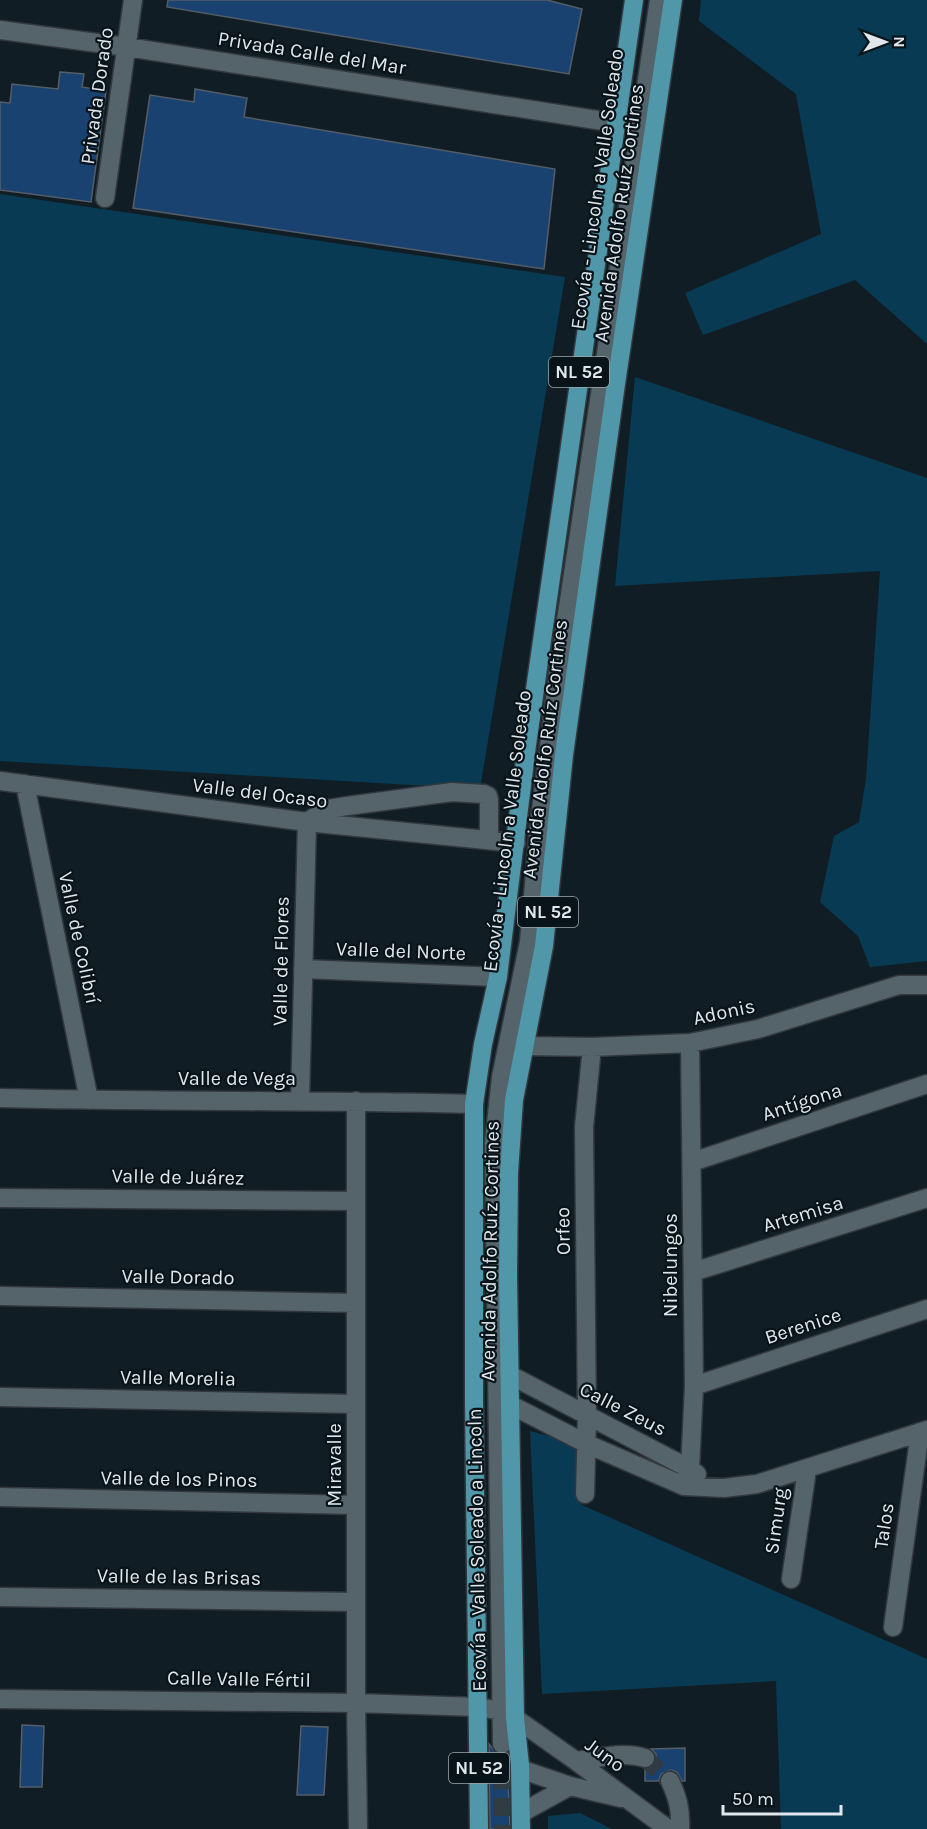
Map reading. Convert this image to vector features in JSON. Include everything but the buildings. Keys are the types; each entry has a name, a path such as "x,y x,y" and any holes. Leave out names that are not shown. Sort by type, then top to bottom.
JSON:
{"main road":[{"name":"Avenida Adolfo Ruíz Cortines","path":"521,1821 520,1769 496,1711 474,1403 474,1104 483,1044 498,977 516,843 526,745 634,0"},
{"name":"Avenida Adolfo Ruíz Cortines","path":"480,1829 496,1711 511,1405 508,1277 509,1173 514,1100 544,946 564,755 673,0"}],"street":[{"name":"Privada Dorado","path":"105,198 133,0"},
{"name":"Ecovía - Lincoln a Valle Soleado","path":"496,1711 485,1135 492,1070 520,943 528,832 550,662 647,0"},
{"name":"Ecovía - Valle Soleado a Lincoln","path":"497,1744 494,1143 501,1077 529,942 558,674 659,0"},
{"name":"Privada Calle del Mar","path":"0,30 127,47 616,123"},
{"name":"Valle del Ocaso","path":"0,781 306,822 516,843"},
{"name":"Valle de Colibrí","path":"25,784 89,1100"},
{"path":"306,822 328,809 347,806 452,792 484,794 489,800 489,840"},
{"name":"Valle de Flores","path":"300,1101 306,822"},
{"name":"Valle del Norte","path":"303,969 498,977"},
{"name":"Adonis","path":"524,1046 592,1047 690,1043 758,1029 899,985 927,985"},
{"name":"Nibelungos","path":"687,1477 694,1386 690,1043"},
{"name":"Orfeo","path":"585,1494 587,1415 584,1127 592,1047"},
{"name":"Antígona","path":"692,1162 927,1084"},
{"name":"Valle de Vega","path":"0,1098 474,1104"},
{"name":"Miravalle","path":"356,1101 358,1829"},
{"name":"Valle de Juárez","path":"0,1198 356,1201"},
{"name":"Artemisa","path":"693,1272 927,1198"},
{"name":"Valle Dorado","path":"0,1296 356,1303"},
{"name":"Berenice","path":"694,1386 927,1310"},
{"name":"Calle Zeus","path":"510,1375 587,1415 687,1477"},
{"name":"Valle Morelia","path":"0,1397 356,1404"},
{"name":"Calle Zeus","path":"511,1405 587,1444 711,1487 743,1487 758,1484 924,1431"},
{"name":"Talos","path":"893,1627 924,1431"},
{"name":"Simurg","path":"791,1580 807,1470"},
{"name":"Valle de los Pinos","path":"0,1497 356,1505"},
{"name":"Valle de las Brisas","path":"0,1597 356,1602"},
{"name":"Calle Valle Fértil","path":"0,1699 356,1702 496,1711"},
{"name":"Juno","path":"496,1711 576,1761 668,1829"},
{"path":"576,1761 614,1756 645,1758"},
{"path":"520,1769 570,1786 629,1800"},
{"path":"670,1781 681,1812 680,1829"},
{"path":"521,1821 570,1786"}],"shaded area":[{"path":"701,0 927,0 927,344 855,280 703,335 685,293 821,234 796,94 699,21"},
{"path":"0,194 565,277 480,789 0,761"},
{"path":"635,377 927,478 927,961 870,967 858,936 820,902 834,836 859,822 866,779 880,571 615,586"},
{"path":"530,1431 575,1443 582,1505 927,1659 927,1829 781,1829 776,1681 542,1694"},
{"path":"580,1813 612,1829 548,1829 548,1816"}],"tunnel":[{"path":"502,1744 503,1829"},
{"path":"645,1758 670,1781"}]}
